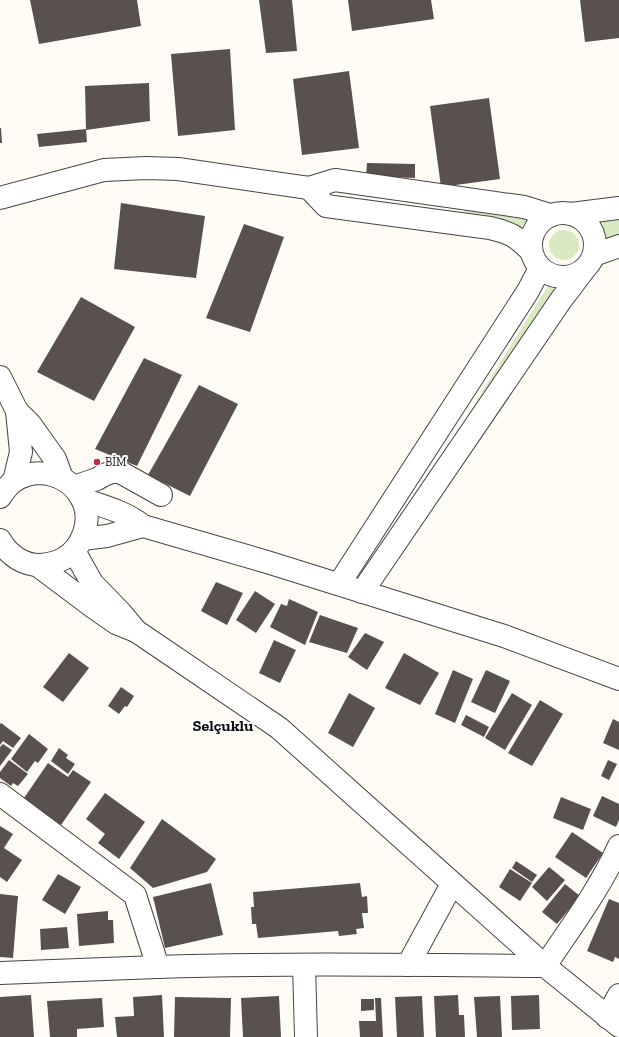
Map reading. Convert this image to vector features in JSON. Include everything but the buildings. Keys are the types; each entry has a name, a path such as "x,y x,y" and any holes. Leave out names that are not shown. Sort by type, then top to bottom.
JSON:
{"street":[{"path":"0,198 104,170 146,168 178,169 309,188 335,180 524,207 550,215"},
{"path":"309,188 326,206 490,228 506,232 518,238 547,273 556,277 575,275 588,263 619,246"},
{"path":"572,214 619,208"},
{"path":"339,584 528,291 536,259 531,240 534,230 541,221 550,215 561,212 572,214 581,218 589,226 594,235 596,246 588,263 561,300 362,592"},
{"path":"0,377 17,410 30,424 55,459 86,512 86,526 78,545 63,559 51,564 38,565 24,562 13,556 1,544"},
{"path":"6,489 21,452 17,410"},
{"path":"73,488 108,473 120,472 161,495"},
{"path":"6,489 25,475 38,473 50,474 106,506 134,519 143,526 267,562 504,636 619,679"},
{"path":"78,545 143,526"},
{"path":"78,545 92,583 136,631"},
{"path":"38,565 110,619 136,631 279,728 545,966 613,1022 619,994"},
{"path":"0,794 135,895 158,967"},
{"path":"545,966 593,896 610,866 619,846"},
{"path":"408,965 452,884"},
{"path":"0,973 158,967 304,965 545,966"},
{"path":"304,965 306,1037"}],"green space":[{"path":"466,207 530,217 521,227 492,218 464,212"},
{"path":"619,217 619,236 607,240 600,219"},
{"path":"564,230 575,234 579,245 575,256 564,260 553,256 549,245 553,234"},
{"path":"548,286 559,291 475,403"}],"place":[{"name":"BİM","path":"97,462"}],"district":[{"name":"Selçuklu","path":"223,725"}]}
